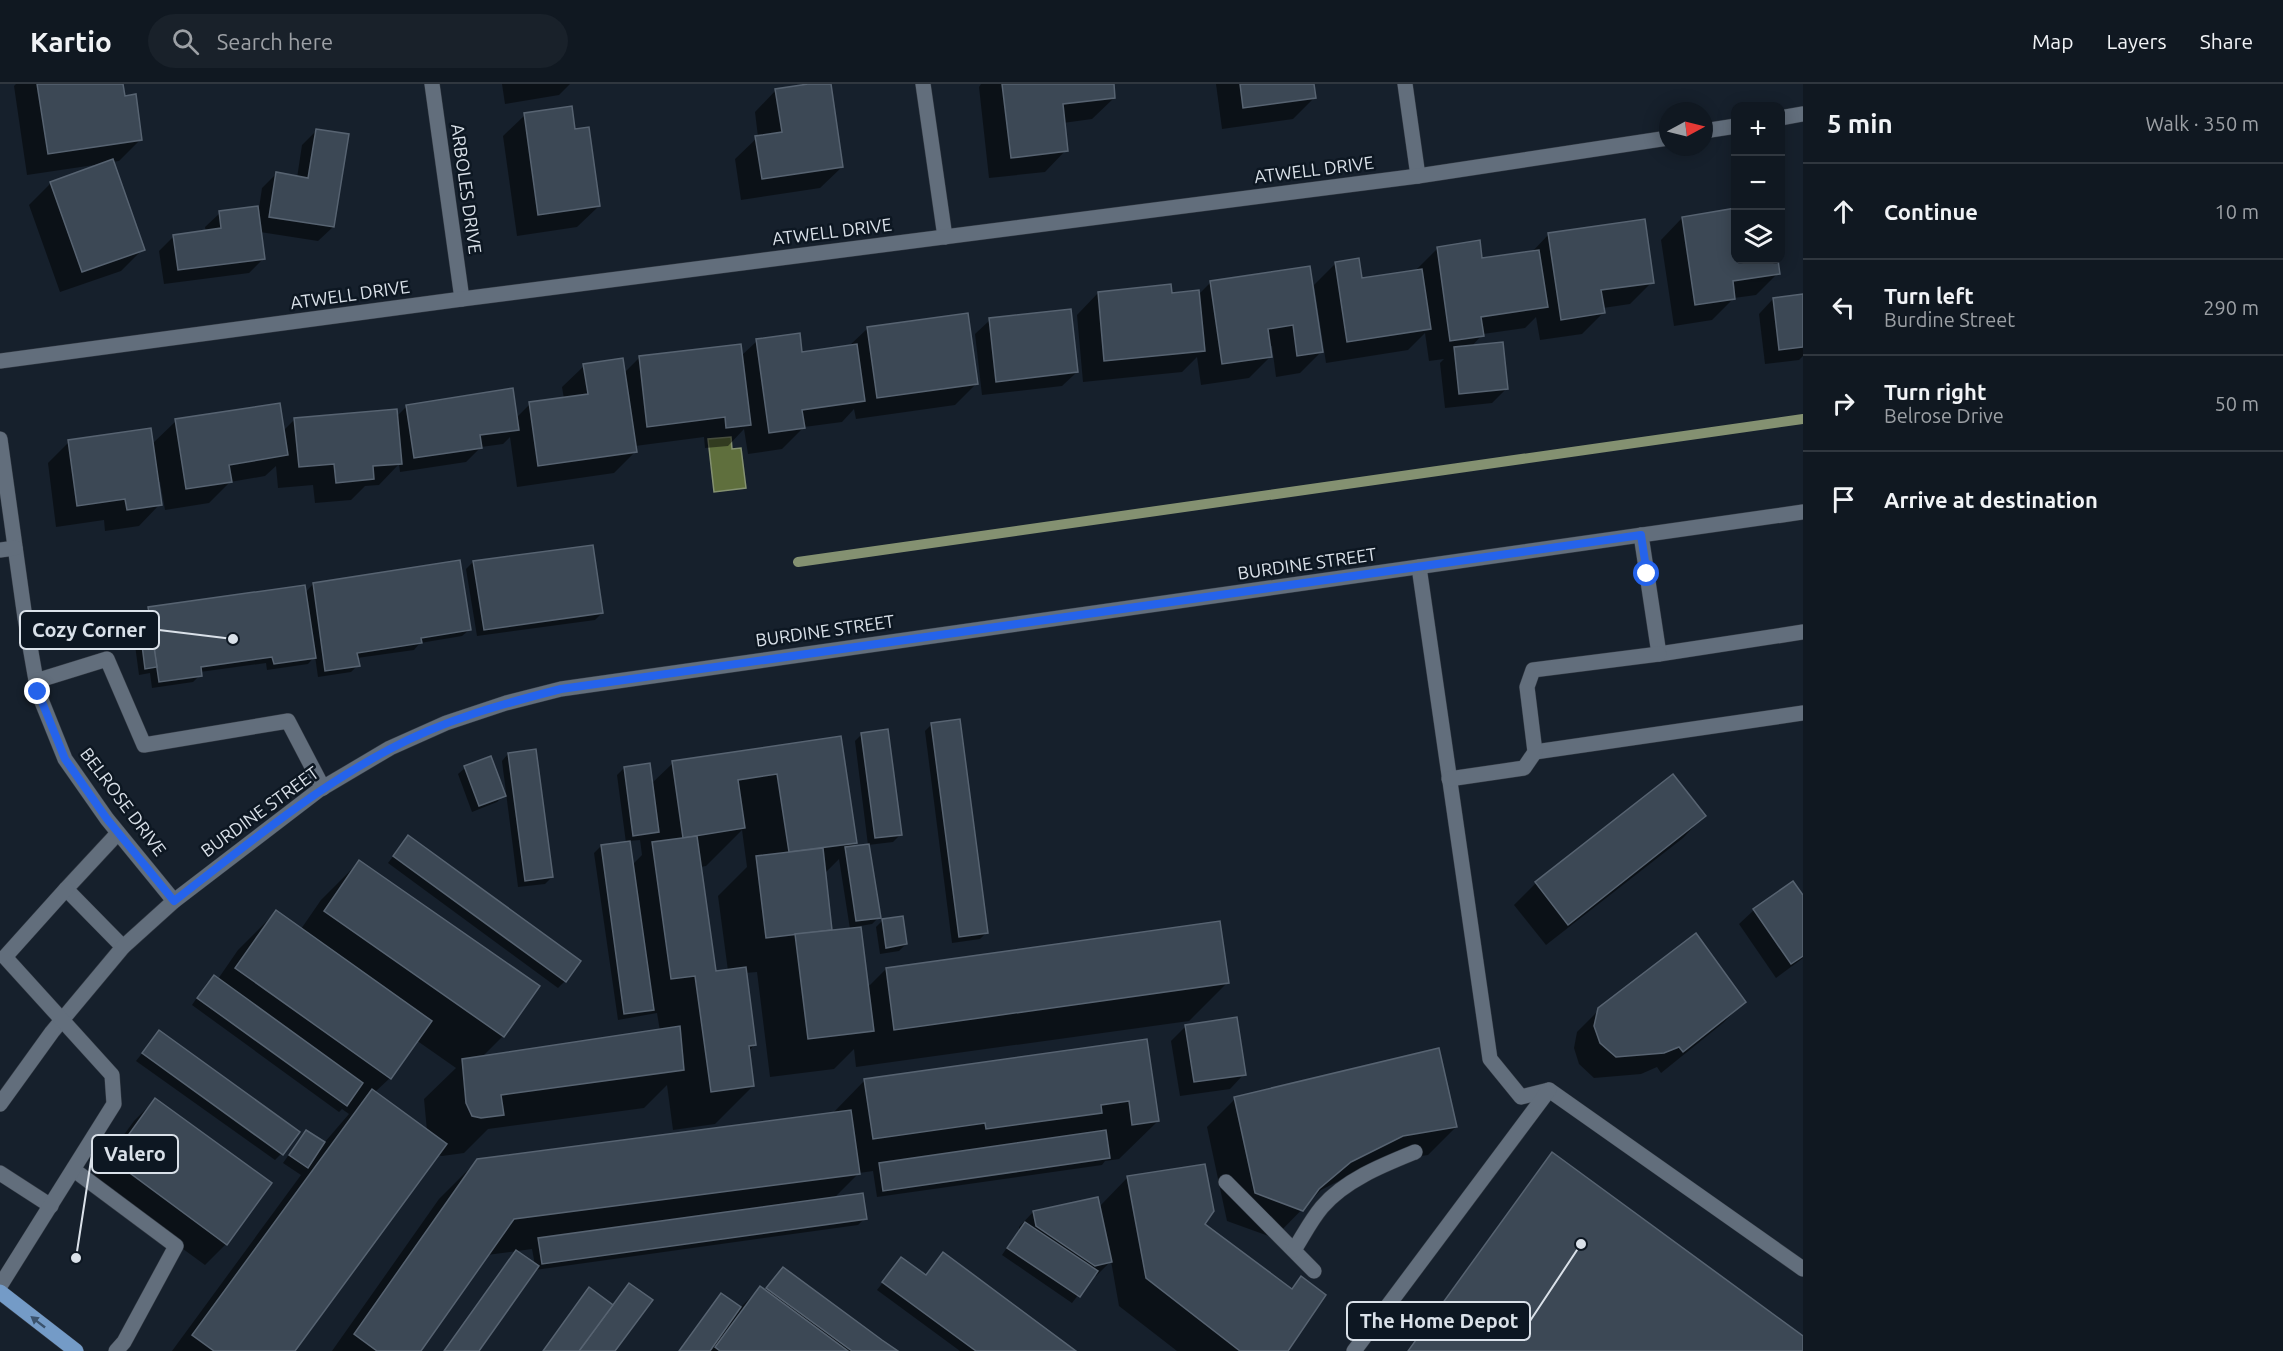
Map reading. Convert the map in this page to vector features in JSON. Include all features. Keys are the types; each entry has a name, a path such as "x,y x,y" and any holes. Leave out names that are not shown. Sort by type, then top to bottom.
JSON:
{"main road":[{"path":"0,1292 76,1351"}],"street":[{"name":"ARBOLES DRIVE","path":"432,84 462,299"},
{"path":"923,84 945,237"},
{"path":"1405,84 1418,176"},
{"path":"1785,117 1803,114"},
{"path":"1713,130 1731,127"},
{"name":"ATWELL DRIVE","path":"0,361 1418,176 1659,139"},
{"name":"BELROSE DRIVE","path":"0,439 8,549 38,692 65,759 118,833 174,901"},
{"name":"BURDINE STREET","path":"0,1104 61,1021 123,947 174,901 323,788 390,748 446,723 506,703 561,689 1803,512"},
{"path":"1641,535 1659,654"},
{"path":"1419,567 1490,1059 1521,1097 1549,1090 1803,1269"},
{"path":"1449,779 1524,768 1535,752 1527,687 1533,670 1803,632"},
{"path":"36,681 107,659 144,745 288,721 323,788"},
{"path":"1535,752 1803,712"},
{"path":"0,1286 114,1104 112,1075 5,957 118,833"},
{"path":"66,889 123,947"},
{"path":"1354,1351 1549,1090"},
{"path":"1294,1250 1323,1206 1350,1184 1381,1166 1415,1152"},
{"path":"74,1170 176,1246 124,1342 116,1351"},
{"path":"0,1173 51,1206"},
{"path":"1226,1182 1314,1271"}],"shaded area":[{"path":"731,437 732,449 741,448 746,488 714,492 708,439"}],"building":[{"path":"37,84 123,84 125,96 136,94 142,140 48,154"},
{"path":"808,84 831,84 843,167 762,179 755,136 782,132 775,89"},
{"path":"1002,84 1114,84 1115,98 1063,104 1068,151 1011,158"},
{"path":"1240,84 1314,84 1316,98 1243,108"},
{"path":"572,106 575,129 589,127 600,206 538,215 524,113"},
{"path":"316,129 349,134 334,227 269,217 276,172 308,178"},
{"path":"113,159 145,250 82,272 50,182"},
{"path":"258,206 265,259 178,270 173,235 221,228 219,211"},
{"path":"1731,209 1731,264 1779,264 1780,274 1733,281 1735,299 1695,305 1682,217"},
{"path":"1645,219 1654,283 1601,290 1605,313 1561,320 1548,233"},
{"path":"1480,240 1482,258 1539,250 1548,307 1481,317 1484,336 1450,341 1437,247"},
{"path":"1359,258 1362,278 1422,269 1431,329 1347,342 1335,262"},
{"path":"1310,266 1323,352 1297,356 1293,325 1268,329 1272,357 1222,364 1210,281"},
{"path":"1171,284 1172,293 1199,290 1205,351 1104,361 1098,292"},
{"path":"1803,294 1803,347 1779,350 1773,298"},
{"path":"1071,309 1078,372 996,382 989,318"},
{"path":"968,313 978,384 877,398 867,327"},
{"path":"800,333 802,352 857,344 865,401 802,410 805,428 769,433 756,339"},
{"path":"1503,342 1508,389 1459,394 1454,347"},
{"path":"741,344 751,425 726,428 725,417 647,427 639,356"},
{"path":"623,358 637,452 538,466 529,402 588,394 583,364"},
{"path":"513,388 519,430 480,435 482,448 414,458 406,405"},
{"path":"280,403 288,455 229,465 232,482 186,489 175,419"},
{"path":"397,409 402,464 373,466 374,479 336,483 334,464 299,467 294,418"},
{"path":"151,428 162,505 127,510 125,499 77,506 68,440"},
{"path":"593,545 603,613 484,630 473,561"},
{"path":"460,560 471,630 421,638 422,643 357,653 360,666 325,671 313,583"},
{"path":"305,585 316,658 274,664 272,657 201,667 202,676 159,682 148,607"},
{"path":"150,620 157,667 145,669 139,621"},
{"path":"960,719 988,933 959,937 931,723"},
{"path":"888,729 902,835 875,838 861,733"},
{"path":"841,736 857,843 789,852 777,774 738,780 745,828 683,838 672,761"},
{"path":"536,749 553,877 525,881 508,753"},
{"path":"491,756 506,796 479,806 464,766"},
{"path":"650,763 659,832 633,836 624,767"},
{"path":"1673,774 1706,816 1568,925 1535,882"},
{"path":"408,835 581,961 566,982 393,856"},
{"path":"697,836 716,971 746,967 756,1045 749,1046 754,1086 711,1092 695,976 671,979 652,842"},
{"path":"630,841 654,1010 624,1014 601,845"},
{"path":"869,844 881,918 856,921 845,847"},
{"path":"823,848 832,930 766,938 756,856"},
{"path":"359,860 540,986 504,1037 324,911"},
{"path":"1793,881 1803,895 1803,956 1791,964 1753,909"},
{"path":"276,910 432,1021 391,1079 235,968"},
{"path":"903,916 907,944 886,948 882,919"},
{"path":"1220,921 1229,983 894,1030 886,968"},
{"path":"861,927 874,1031 808,1039 795,934"},
{"path":"1696,933 1746,1002 1683,1052 1679,1047 1664,1053 1616,1057 1600,1043 1594,1026 1598,1008"},
{"path":"214,975 363,1083 347,1106 197,998"},
{"path":"1237,1017 1246,1075 1194,1082 1185,1025"},
{"path":"680,1026 684,1070 501,1095 504,1115 481,1118 472,1116 466,1103 462,1059"},
{"path":"159,1030 300,1132 283,1155 142,1053"},
{"path":"1147,1039 1159,1121 1132,1125 1129,1101 1101,1105 1102,1113 986,1129 985,1123 873,1139 864,1079"},
{"path":"1439,1048 1457,1127 1403,1136 1351,1162 1319,1189 1303,1211 1255,1193 1234,1097"},
{"path":"372,1089 447,1144 295,1351 214,1351 192,1335"},
{"path":"155,1098 272,1183 227,1245 111,1159"},
{"path":"851,1110 860,1174 514,1219 421,1351 377,1351 354,1334 477,1159"},
{"path":"306,1130 325,1142 308,1168 289,1155"},
{"path":"1106,1130 1110,1158 883,1191 879,1163"},
{"path":"1552,1152 1803,1336 1803,1351 1408,1351"},
{"path":"1205,1164 1214,1211 1205,1224 1292,1289 1301,1276 1326,1295 1288,1351 1240,1351 1146,1278 1127,1176"},
{"path":"863,1193 867,1219 542,1264 538,1238"},
{"path":"1098,1197 1112,1262 1095,1266 1036,1226 1033,1211"},
{"path":"1025,1222 1098,1271 1080,1297 1007,1248"},
{"path":"516,1250 539,1266 479,1351 444,1351"},
{"path":"943,1252 1076,1351 976,1351 882,1282 901,1257 926,1275"},
{"path":"783,1267 898,1351 852,1351 766,1288"},
{"path":"629,1283 653,1300 615,1351 579,1351"},
{"path":"760,1286 848,1351 720,1351 715,1347"},
{"path":"589,1287 613,1305 579,1351 543,1351"},
{"path":"721,1293 741,1307 710,1351 679,1351"}],"waterway":[{"path":"798,562 1803,419"}],"place":[{"name":"Cozy Corner","path":"233,639"},
{"name":"The Home Depot","path":"1581,1244"},
{"name":"Valero","path":"76,1258"}],"route":[{"path":"38,692 65,759 107,819 174,901 320,790 390,748 446,723 506,703 561,689 1641,535 1647,574"}]}
